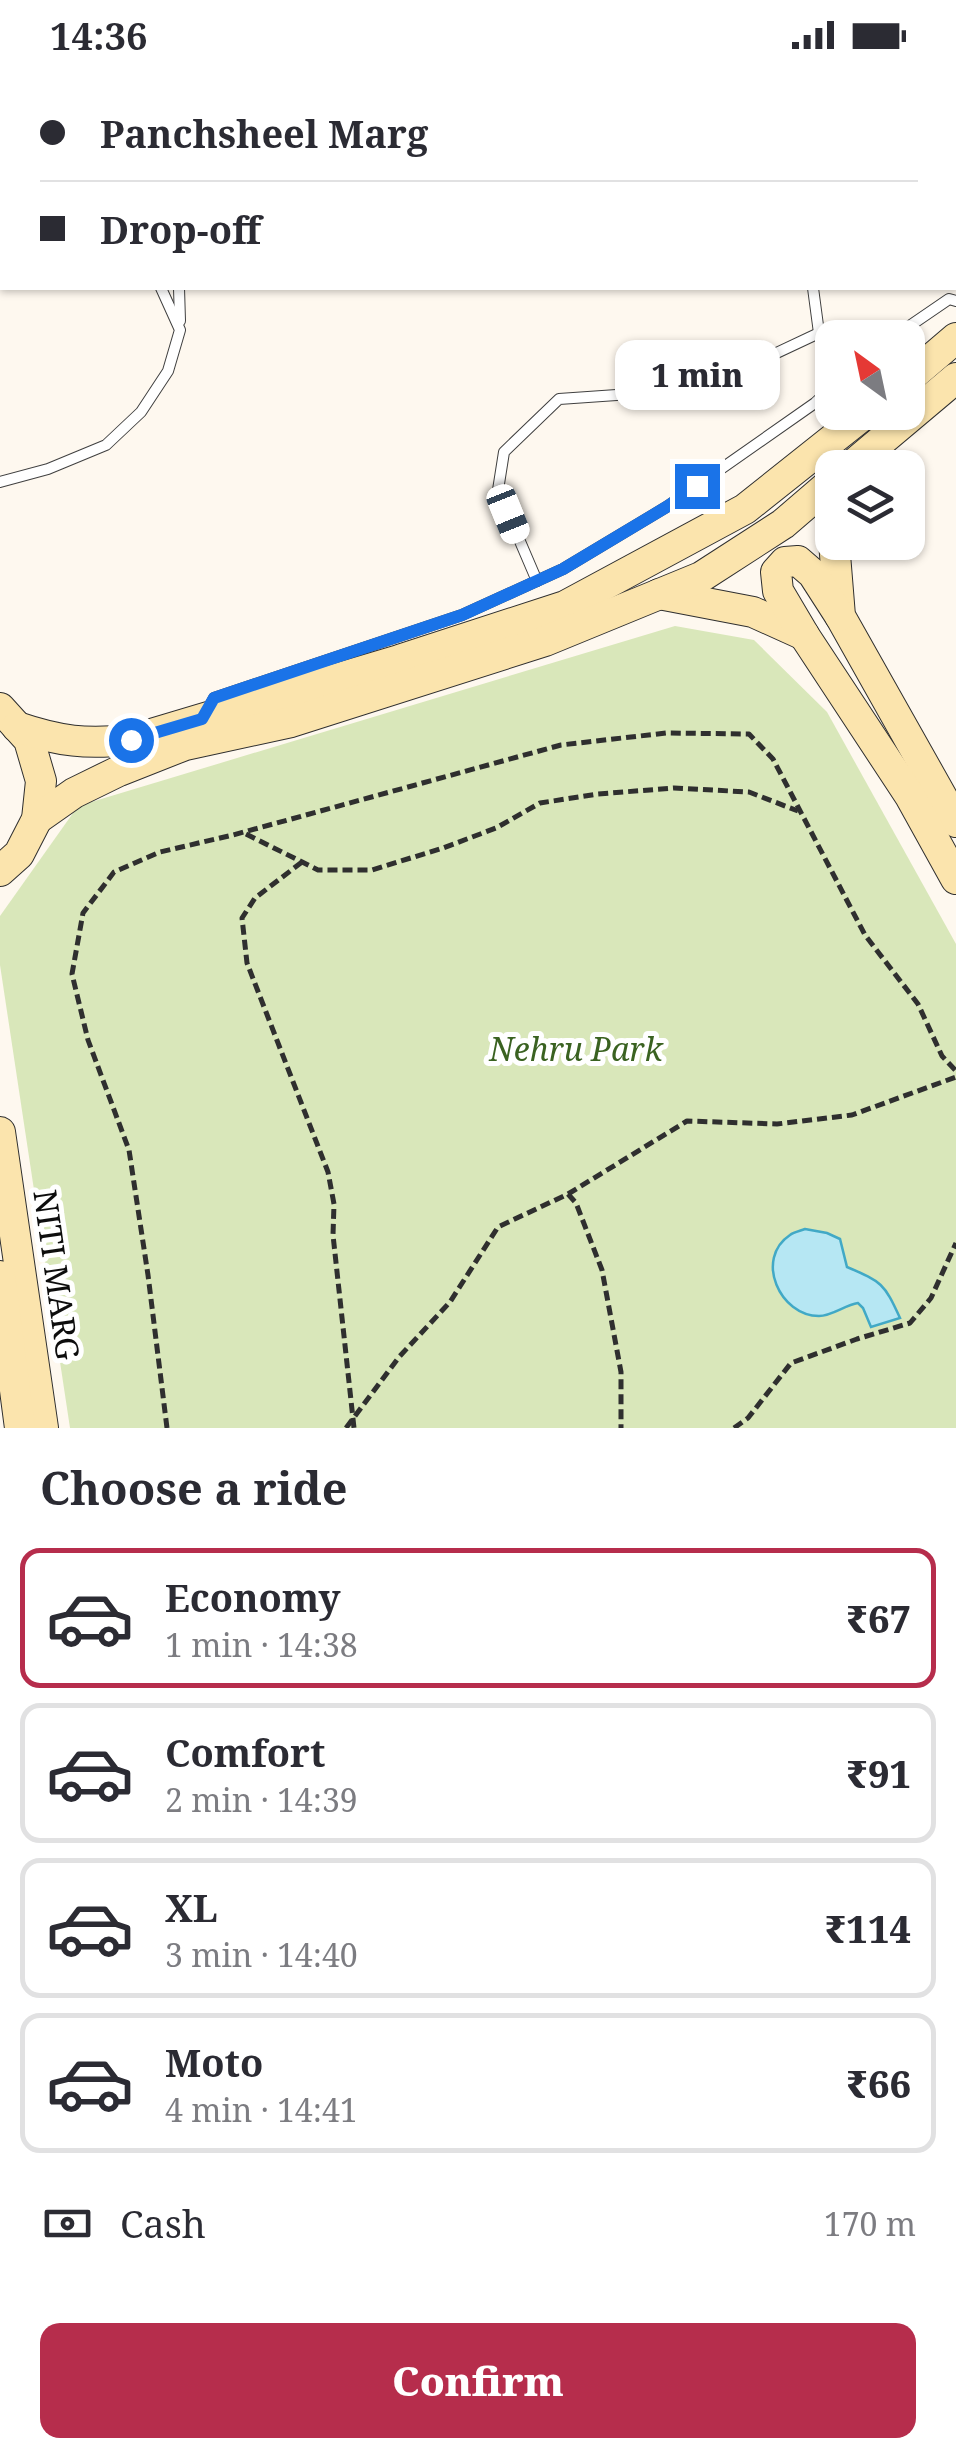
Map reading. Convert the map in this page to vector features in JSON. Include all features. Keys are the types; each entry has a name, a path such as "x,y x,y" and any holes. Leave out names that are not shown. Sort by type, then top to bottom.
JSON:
{"main road":[{"path":"925,364 956,338"},
{"path":"870,450 956,378"},
{"path":"8,717 52,739 89,743 131,740 566,606 744,509 843,430"},
{"path":"37,820 74,793 185,745 290,722 545,642 701,577 783,524 815,497"},
{"path":"835,560 840,616"},
{"path":"956,822 840,616 812,574 798,561 785,562 776,572 778,591 910,796 956,879"},
{"path":"659,594 753,612 804,634"},
{"path":"0,871 19,854 37,820 41,781 29,740 8,717"},
{"name":"NITI MARG","path":"0,1132 43,1428"},
{"name":"NITI MARG","path":"0,1276 20,1428"}],"lane":[{"path":"162,290 180,330"},
{"path":"0,482 48,469 106,444 142,412 168,371 180,330 179,290"},
{"path":"812,290 816,320"},
{"path":"918,320 949,299 956,301"},
{"path":"538,581 498,490 504,452 559,399 631,394 717,381 815,334"},
{"path":"202,719 214,698 462,615 563,569 668,506 815,403"}],"path":[{"path":"167,1428 129,1150 88,1040 72,974 84,913 114,872 160,852 560,745 666,732 748,734 773,759 865,935 918,1004 942,1056 956,1074 852,1114 778,1124 688,1121 568,1194 498,1227 450,1302 398,1358 346,1428"},
{"path":"243,832 318,870 372,870 496,828 540,803 598,794 674,788 750,792 801,812"},
{"path":"302,862 254,898 242,918 247,963 328,1172 354,1428"},
{"path":"568,1194 576,1204 602,1270 621,1372 622,1428"},
{"path":"734,1428 748,1418 790,1363 910,1323 931,1298 956,1243"}],"green space":[{"name":"Nehru Park","path":"675,626 754,640 827,712 956,944 956,1428 70,1428 0,965 0,916 78,806"}],"water":[{"path":"805,1229 840,1239 847,1267 881,1285 900,1318 871,1327 858,1303 819,1316 793,1307 776,1284 774,1258 779,1245"}],"route":[{"path":"131,740 202,719 214,698 462,615 563,569 697,486"}]}
